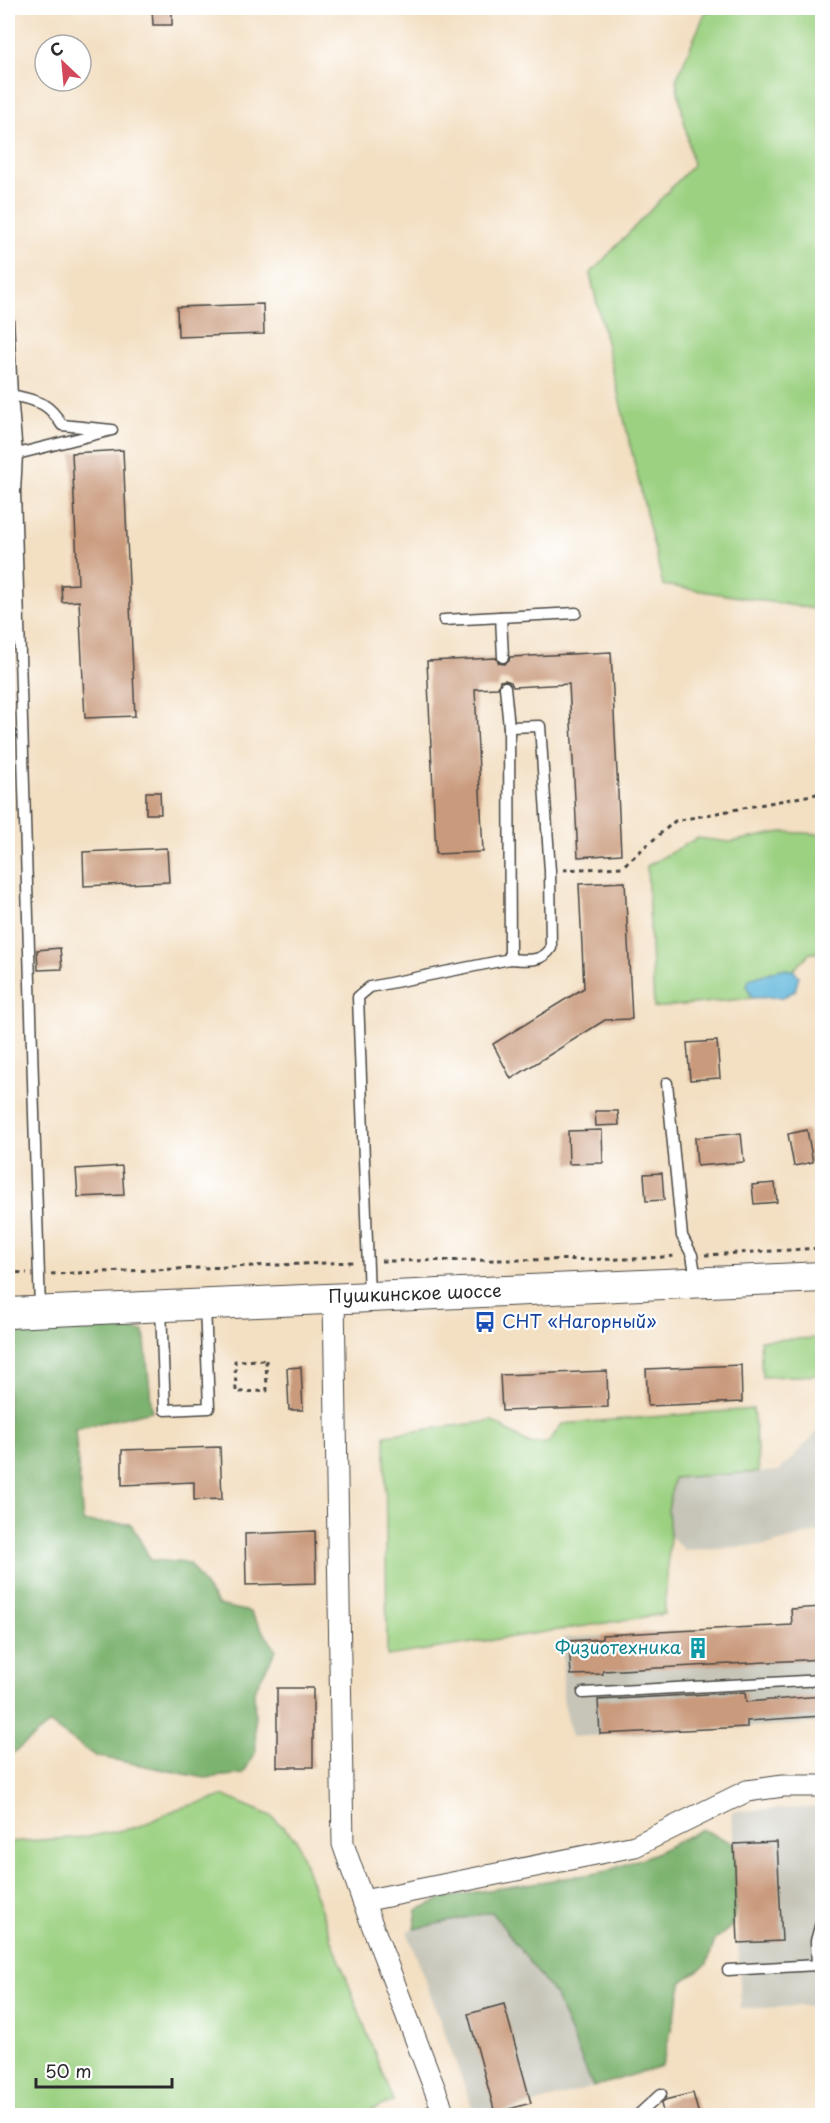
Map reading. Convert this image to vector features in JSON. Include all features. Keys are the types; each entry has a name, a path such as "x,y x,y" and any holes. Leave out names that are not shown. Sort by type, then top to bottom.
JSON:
{"main road":[{"name":"Пушкинское шоссе","path":"8,1313 369,1296 695,1269 822,1277"}],"street":[{"path":"334,1298 343,1844 443,2111"},
{"path":"363,1901 635,1846 747,1791 783,1786 822,1786"}],"lane":[{"path":"8,319 10,395 17,454 15,504 40,1311"},
{"path":"10,395 41,402 54,412 62,425 112,430 17,454"},
{"path":"444,620 576,613"},
{"path":"501,617 503,657"},
{"path":"505,687 509,727 510,959"},
{"path":"369,1296 358,997 370,987 510,959 534,960 547,955 551,948 550,871 540,726 509,727"},
{"path":"667,1083 682,1236 695,1269"},
{"path":"161,1306 165,1410 209,1408 205,1304"},
{"path":"583,1693 822,1680"},
{"path":"728,1971 817,1965 816,1941 822,1919"},
{"path":"637,2115 661,2094"},
{"path":"419,2115 443,2111"}],"path":[{"path":"550,871 622,867 675,821 822,793"},
{"path":"8,1272 39,1274 368,1261 633,1259 695,1269 822,1248"},
{"path":"235,1360 266,1360 267,1391 236,1392 235,1360"}],"shaded area":[{"path":"822,1427 822,1528 817,1532 769,1545 685,1550 670,1536 668,1510 675,1478 779,1471"},
{"path":"822,1607 822,1723 572,1737 563,1699 563,1638 791,1625 791,1609"},
{"path":"822,1807 822,2005 741,2009 732,1811"},
{"path":"492,1912 555,1996 593,2087 495,2115 475,2115 407,1931"}],"green space":[{"path":"726,8 822,8 822,610 663,585 590,274 693,165 676,80 706,11"},
{"path":"782,832 822,834 822,953 810,953 793,970 781,969 747,986 752,998 654,1008 647,866 697,838 730,842"},
{"path":"96,1328 144,1331 152,1411 75,1429 83,1522 131,1524 151,1560 189,1563 218,1605 250,1612 276,1650 254,1691 256,1751 243,1774 205,1778 95,1756 50,1724 8,1757 8,1337 21,1333"},
{"path":"822,1338 822,1375 762,1377 760,1340"},
{"path":"753,1409 759,1472 674,1478 668,1510 670,1536 664,1614 387,1656 385,1435 492,1421 529,1444 548,1443 562,1424"},
{"path":"224,1796 271,1816 296,1839 393,2101 356,2116 8,2115 8,1842 87,1837 138,1827 177,1809"},
{"path":"702,1829 734,1844 736,1901 733,1925 715,1940 707,1964 683,1981 662,2066 593,2087 555,1996 492,1912 414,1929 417,1910 442,1899 604,1872 656,1853"}],"water":[{"path":"781,969 793,970 799,976 795,991 783,997 752,998 747,986 749,979"}],"building":[{"path":"152,8 172,8 172,25 153,25"},
{"path":"263,304 264,334 178,337 177,307"},
{"path":"123,450 135,716 85,718 79,601 62,602 61,585 78,584 72,453"},
{"path":"611,652 621,854 578,857 569,684 513,687 511,682 505,680 500,681 498,688 475,689 483,852 436,854 427,661 496,658 499,663 504,664 509,661 510,657"},
{"path":"146,792 160,792 161,814 146,814"},
{"path":"167,848 169,882 84,886 83,852"},
{"path":"625,882 632,1019 605,1020 511,1079 493,1044 584,988 579,884"},
{"path":"60,948 62,969 38,970 37,950"},
{"path":"717,1041 720,1078 690,1080 687,1043"},
{"path":"595,1111 618,1111 619,1125 596,1126"},
{"path":"602,1130 603,1163 569,1164 568,1131"},
{"path":"807,1130 813,1162 794,1166 788,1134"},
{"path":"741,1133 744,1162 697,1166 695,1138"},
{"path":"122,1166 124,1195 78,1197 76,1169"},
{"path":"662,1173 664,1200 646,1201 644,1174"},
{"path":"775,1183 777,1202 754,1204 752,1185"},
{"path":"741,1365 742,1402 648,1406 646,1369"},
{"path":"301,1367 303,1410 289,1410 287,1368"},
{"path":"607,1371 608,1407 502,1411 500,1375"},
{"path":"220,1447 222,1499 194,1500 194,1482 122,1485 122,1450"},
{"path":"315,1531 316,1583 246,1585 245,1534"},
{"name":"Физиотехника","path":"822,1607 822,1659 603,1671 603,1674 571,1675 569,1641 602,1639 602,1635 792,1625 791,1609"},
{"path":"277,1688 313,1688 313,1767 277,1767"},
{"path":"745,1692 746,1702 822,1696 822,1716 747,1721 747,1727 600,1734 598,1700"},
{"path":"777,1842 782,1941 738,1943 734,1844"},
{"path":"504,2004 531,2103 495,2113 468,2014"},
{"path":"693,2093 699,2115 664,2115 661,2104 665,2100"}],"place":[{"name":"СНТ «Нагорный»","path":"485,1322"},
{"name":"Физиотехника","path":"698,1648"}]}
